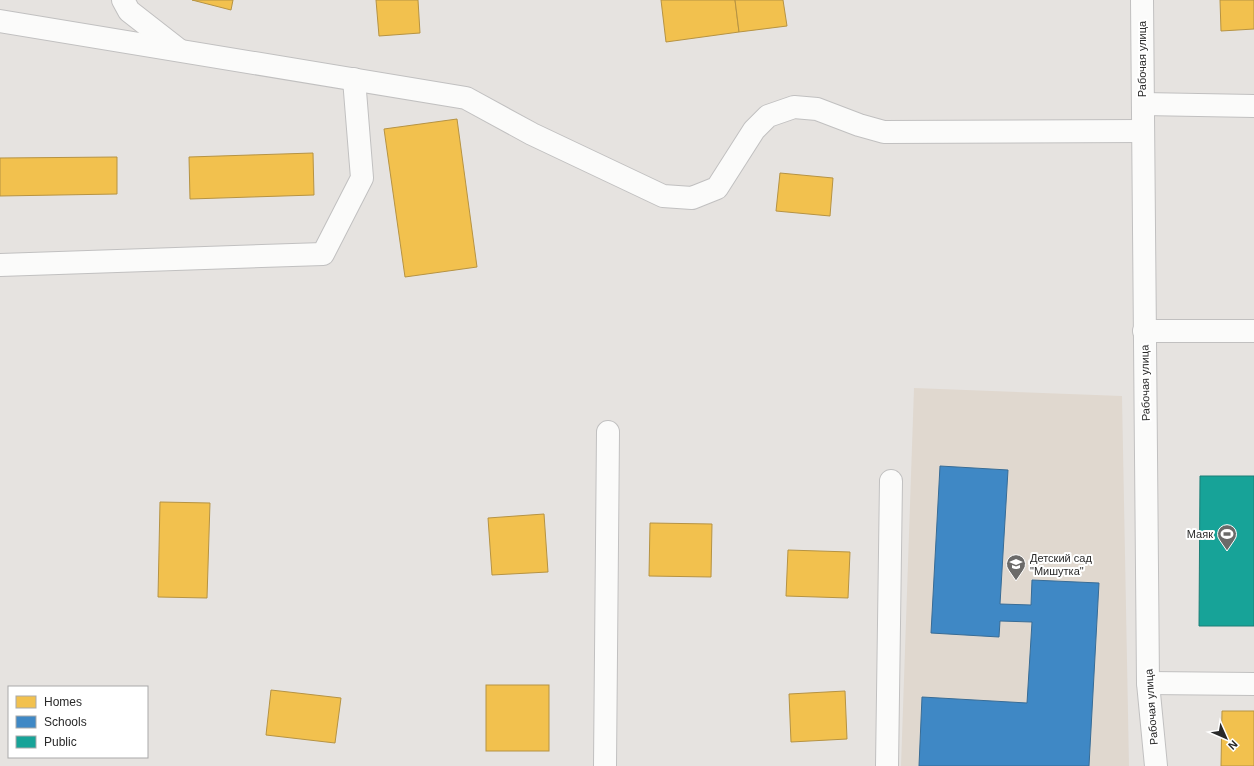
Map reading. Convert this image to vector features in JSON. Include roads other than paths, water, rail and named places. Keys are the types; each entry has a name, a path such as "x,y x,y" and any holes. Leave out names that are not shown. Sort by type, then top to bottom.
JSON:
{"street":[{"path":"123,0 129,11 182,52"},
{"name":"Рабочая улица","path":"1142,0 1148,683 1156,766"},
{"path":"0,21 466,98 532,134 664,196 692,198 717,188 754,130 768,116 794,107 817,109 859,125 884,132 1143,131"},
{"path":"0,265 323,254 362,178 354,79"},
{"path":"1143,104 1254,106"},
{"path":"1144,330 1254,331"},
{"path":"605,766 608,432"},
{"path":"888,766 891,482"},
{"path":"1148,683 1254,684"}],"place":[{"name":"Маяк","path":"1227,551"},
{"name":"Детский сад \"Мишутка\"","path":"1016,581"}]}
